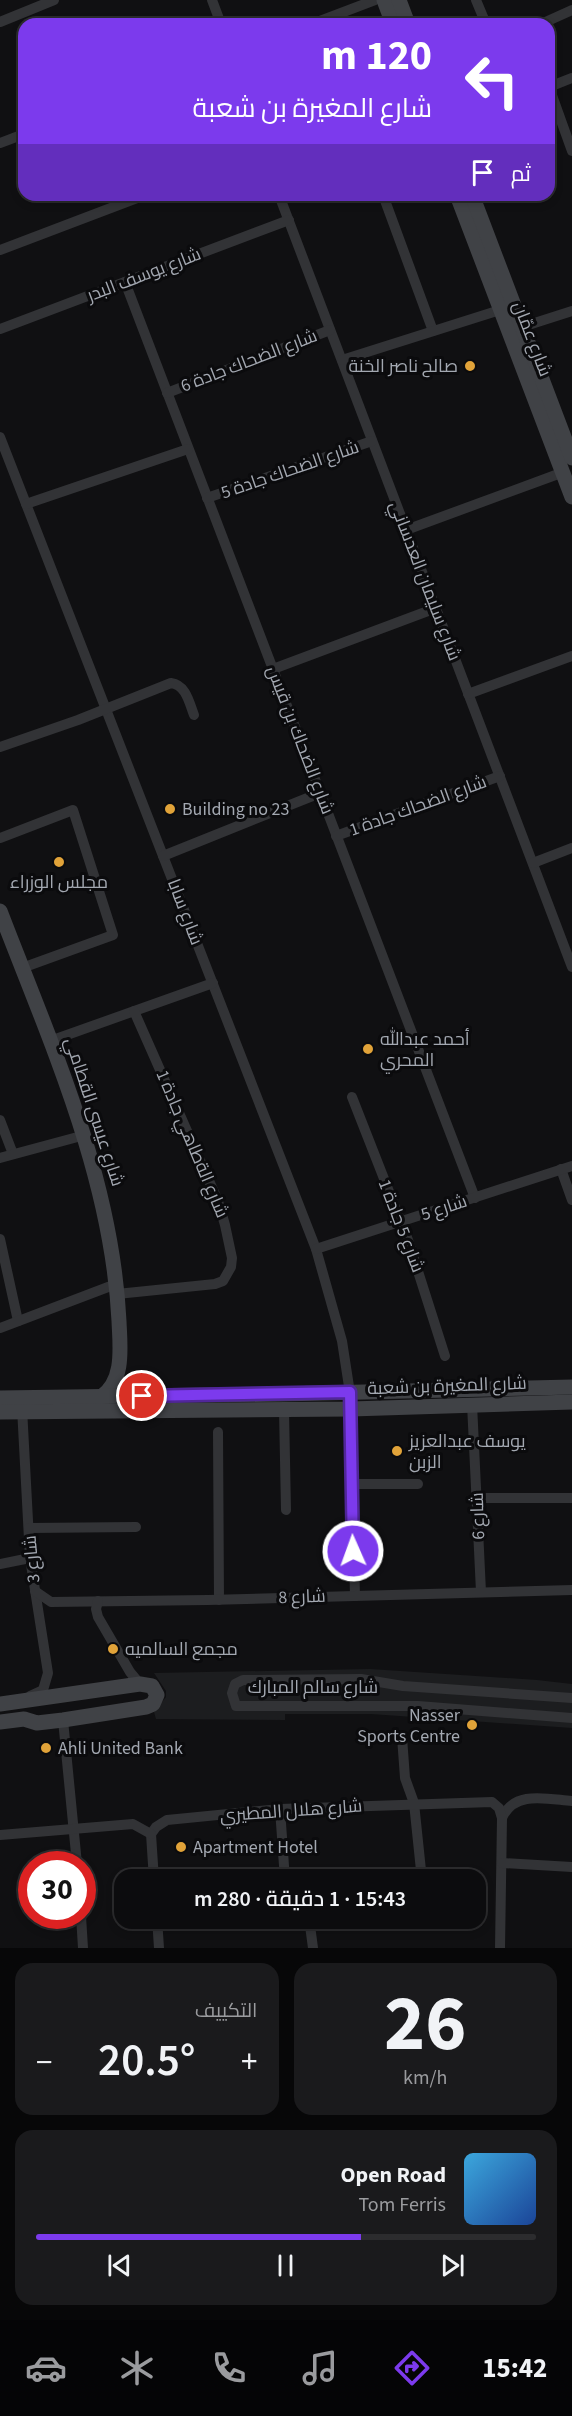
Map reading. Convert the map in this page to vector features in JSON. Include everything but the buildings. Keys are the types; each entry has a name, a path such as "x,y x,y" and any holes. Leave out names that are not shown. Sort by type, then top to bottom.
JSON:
{"main road":[{"path":"384,0 391,18"},
{"path":"399,0 406,18"},
{"name":"شارع عمّان","path":"459,201 572,497"},
{"name":"شارع عمّان","path":"474,201 572,458"},
{"name":"شارع عيسى القطامي","path":"0,911 85,1135 102,1196 117,1289 119,1369"},
{"path":"119,1369 127,1385 142,1396"},
{"path":"101,1397 111,1388 119,1369"},
{"name":"شارع المغيرة بن شعبة","path":"0,1412 22,1405 101,1397 572,1387"},
{"name":"شارع المغيرة بن شعبة","path":"0,1398 22,1405 284,1410 572,1402"},
{"path":"0,1704 140,1684 148,1684 155,1690 156,1700 150,1706 63,1720 37,1723 24,1719 0,1722"}],"street":[{"path":"0,22 36,3 54,0"},
{"path":"212,0 219,18"},
{"path":"328,18 375,0"},
{"path":"477,0 484,18"},
{"path":"554,18 572,10"},
{"path":"555,85 572,78"},
{"path":"555,104 572,151"},
{"path":"0,143 18,136"},
{"path":"0,250 129,201"},
{"name":"شارع سليمان العدساني","path":"281,201 572,967"},
{"path":"385,201 434,331"},
{"name":"شارع يوسف البدر","path":"0,329 289,220"},
{"name":"شارع الضحاك بن قيس","path":"125,282 475,1198"},
{"path":"342,360 500,309"},
{"path":"522,327 572,311"},
{"name":"شارع الضحاك جادة 6","path":"167,393 330,330"},
{"name":"شارع سابا","path":"0,437 316,1249 342,1341 350,1392"},
{"name":"شارع الضحاك جادة 5","path":"207,498 372,441"},
{"path":"26,504 188,449"},
{"path":"406,530 561,473"},
{"path":"273,669 436,608"},
{"path":"468,694 572,656"},
{"path":"0,747 168,684 175,683 183,688 194,715"},
{"name":"شارع الضحاك جادة 1","path":"336,837 500,776"},
{"path":"163,856 320,793"},
{"path":"0,838 73,810 113,935 22,968"},
{"path":"532,863 572,848"},
{"path":"50,1041 213,983"},
{"name":"شارع الةطاهي جادة 1","path":"0,1328 117,1289 215,1284 223,1281 228,1275 232,1258 218,1201 134,1011"},
{"name":"شارع 5 جادة 1","path":"352,1097 422,1279 445,1356"},
{"path":"0,1120 13,1154"},
{"path":"0,1158 85,1135"},
{"path":"566,1167 572,1200"},
{"name":"شارع 5","path":"316,1249 566,1167"},
{"path":"0,1239 18,1321"},
{"path":"350,1392 355,1596"},
{"name":"شارع 6","path":"472,1404 481,1592"},
{"name":"شارع 3","path":"18,1701 43,1690 47,1683 48,1673 30,1558 22,1405"},
{"path":"284,1410 286,1510"},
{"path":"218,1432 219,1600"},
{"path":"352,1484 418,1484"},
{"path":"477,1498 572,1498"},
{"path":"29,1528 136,1527"},
{"path":"0,1564 30,1558"},
{"name":"شارع 8","path":"35,1591 51,1602 219,1600 572,1590"},
{"path":"98,1601 96,1609 98,1617 130,1672 140,1684"},
{"name":"شارع سالم المبارك","path":"572,1698 403,1686 344,1678 243,1680 235,1684 232,1693 236,1706 242,1707 418,1706 572,1718"},
{"path":"63,1720 76,1851"},
{"path":"402,1737 405,1778 414,1803 421,1869"},
{"path":"500,1948 502,1818 506,1809 519,1800 535,1798 572,1801"},
{"name":"شارع هلال المطيري","path":"151,1834 156,1827 167,1820 280,1809 492,1802 499,1808 502,1818"},
{"path":"280,1809 284,1869"},
{"path":"0,1835 133,1824 151,1834 153,1869"},
{"path":"502,1863 572,1867"},
{"path":"82,1929 83,1948"},
{"path":"158,1929 159,1948"},
{"path":"310,1929 313,1948"}],"shaded area":[{"path":"370,1669 572,1684 572,1728 371,1714 285,1714 285,1720 156,1719 154,1712 166,1697 166,1691 154,1673"}],"place":[{"name":"صالح ناصر الخنة","path":"470,366"},
{"name":"Building no 23","path":"170,809"},
{"name":"مجلس الوزراء","path":"59,862"},
{"name":"أحمد عبدالله المحري","path":"368,1049"},
{"name":"يوسف عبدالعزيز الزبن","path":"397,1451"},
{"name":"مجمع السالميه","path":"113,1649"},
{"name":"Nasser Sports Centre","path":"472,1725"},
{"name":"Ahli United Bank","path":"46,1748"},
{"name":"Apartment Hotel","path":"181,1847"}],"route":[{"path":"142,1396 350,1392 353,1551"}]}
